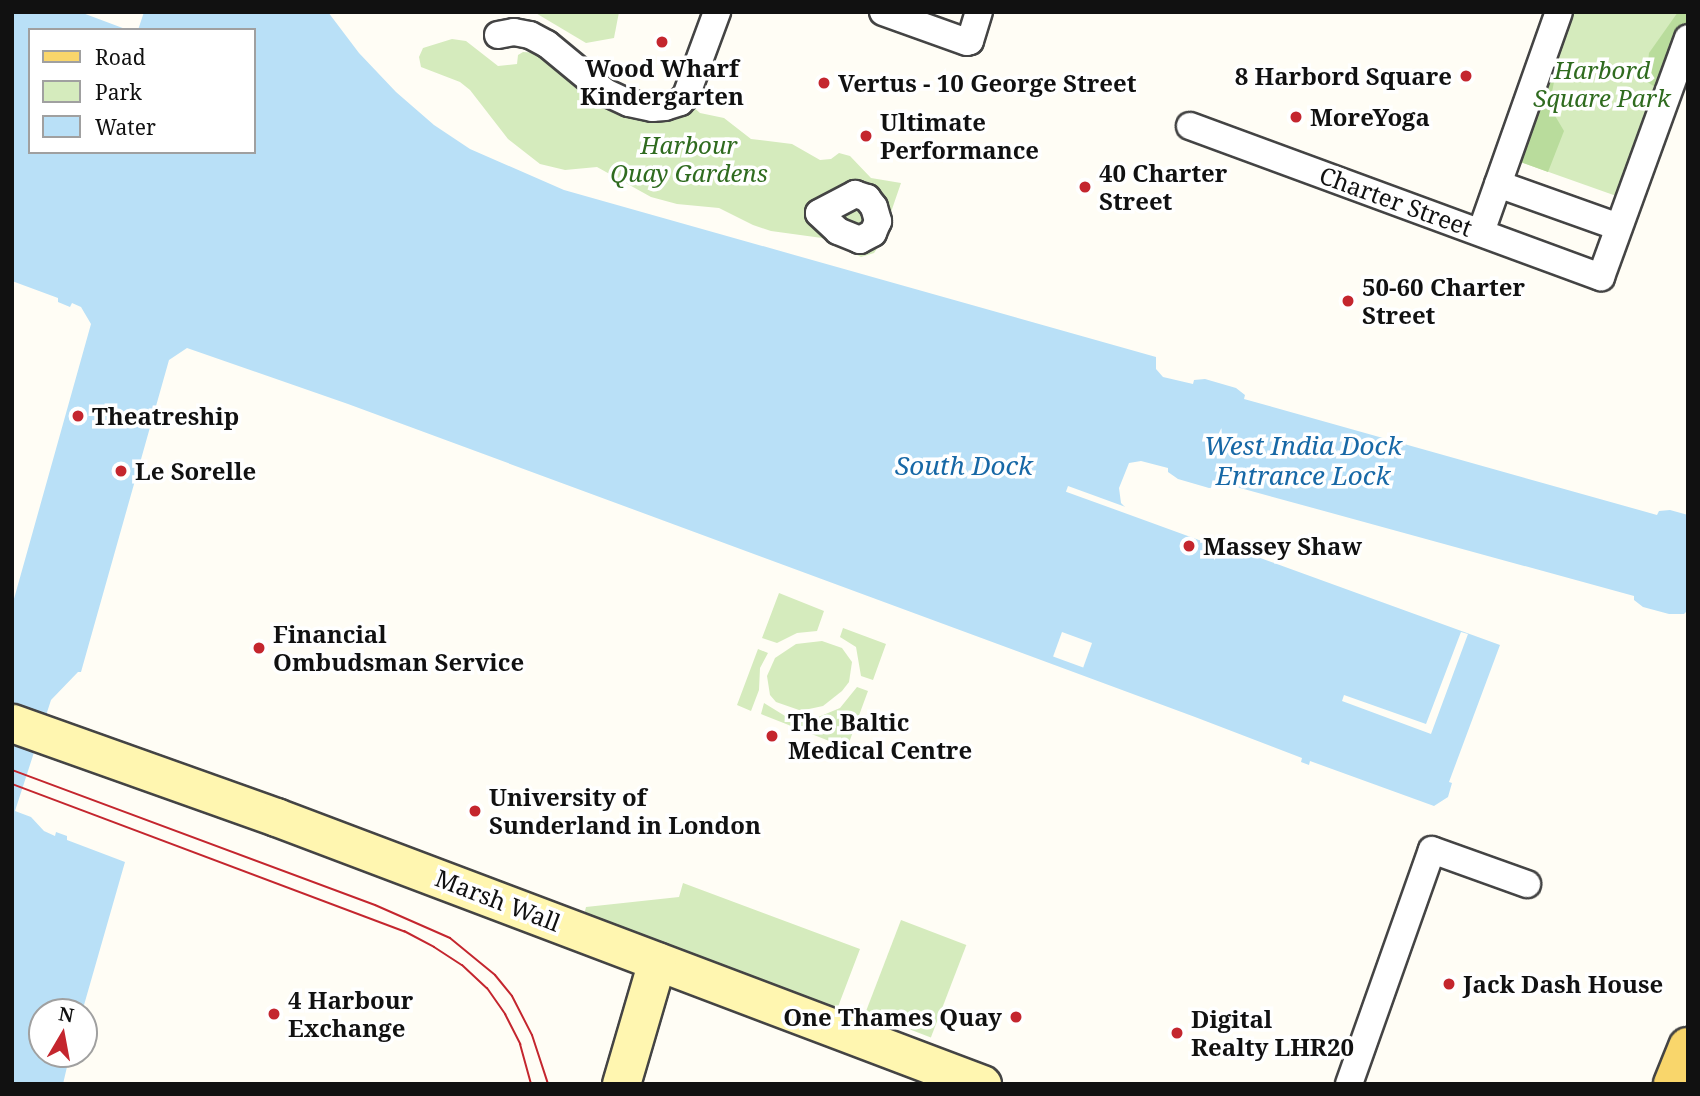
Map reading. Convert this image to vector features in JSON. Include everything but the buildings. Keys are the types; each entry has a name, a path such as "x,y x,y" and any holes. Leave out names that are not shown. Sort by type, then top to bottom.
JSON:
{"main road":[{"path":"1672,1084 1688,1047"}],"street":[{"path":"498,35 514,32 547,44 605,92 629,103 652,108 680,102 686,96 717,12"},
{"path":"883,12 958,40 970,41 979,12"},
{"path":"1481,232 1559,12"},
{"path":"1498,184 1619,228 1688,38"},
{"name":"Charter Street","path":"1190,127 1601,277 1619,228"},
{"name":"Marsh Wall","path":"12,723 276,817 982,1084"},
{"path":"1349,1084 1432,850 1527,884"},
{"path":"621,1084 657,961"}],"green space":[{"path":"534,12 619,12 614,38 586,43"},
{"name":"Harbord Square Park","path":"1567,12 1688,12 1622,198 1515,160"},
{"path":"1678,12 1688,12 1688,20 1661,91 1646,81 1649,53"},
{"name":"Harbour Quay Gardens","path":"452,39 466,41 498,66 517,64 518,55 523,52 542,53 579,82 690,104 700,113 724,118 751,139 792,144 820,160 831,159 839,153 850,156 871,178 901,183 880,244 874,253 861,257 822,238 771,231 719,208 677,204 651,197 597,167 565,170 540,164 508,139 470,90 460,82 421,67 419,57 423,48"},
{"path":"1548,65 1555,77 1552,92 1554,114 1564,131 1548,172 1515,160"},
{"path":"779,593 824,611 817,631 797,633 777,643 762,638"},
{"path":"843,628 886,644 873,680 861,676 856,647 840,637"},
{"path":"822,641 842,648 852,662 849,682 823,706 799,710 776,702 770,695 767,676 775,658 796,644"},
{"path":"758,649 768,653 760,668 759,690 751,711 737,705"},
{"path":"857,687 868,691 847,748 761,714 764,703 790,719 816,718 840,708"},
{"path":"683,883 860,949 836,1012 584,915 586,907 679,897"},
{"path":"901,920 966,945 931,1038 866,1012"}],"water":[{"name":"South Dock","path":"12,12 80,12 123,28 28,28 28,154 256,154 256,28 139,28 144,12 328,12 359,53 396,92 434,125 470,149 564,190 1156,357 1156,369 1163,377 1193,384 1194,380 1205,379 1236,388 1245,395 1244,399 1657,515 1659,511 1670,510 1688,515 1688,610 1684,614 1669,614 1643,607 1634,600 1634,596 1222,483 1220,487 1209,488 1178,479 1168,472 1168,468 1141,461 1129,463 1119,488 1121,503 1128,510 1500,645 1449,782 1452,783 1448,797 1434,806 1310,761 1309,765 1301,762 1302,758 1195,717 348,404 187,348 169,360 81,672 51,700 15,811 31,817 44,831 55,836 56,832 67,836 67,840 125,862 86,998 28,998 28,1068 67,1068 63,1084 12,1084 12,606 91,324 81,307 72,303 70,307 58,302 58,298 12,281"}],"pier":[{"path":"1068,486 1250,552 1248,558 1066,492"},
{"path":"1062,632 1092,643 1083,667 1053,656"},
{"path":"1461,632 1468,634 1431,734 1342,701 1344,695 1426,724"}],"tram line":[{"path":"12,770 375,905 450,938 495,975 512,996 532,1035 548,1084"},
{"path":"12,784 404,931 434,947 462,965 487,988 505,1014 520,1044 531,1084"}],"place":[{"name":"Wood Wharf Kindergarten","path":"662,42"},
{"name":"8 Harbord Square","path":"1466,76"},
{"name":"Vertus - 10 George Street","path":"824,83"},
{"name":"MoreYoga","path":"1296,117"},
{"name":"Ultimate Performance","path":"866,136"},
{"name":"40 Charter Street","path":"1085,187"},
{"name":"50-60 Charter Street","path":"1348,301"},
{"name":"Theatreship","path":"78,416"},
{"name":"Le Sorelle","path":"121,471"},
{"name":"Massey Shaw","path":"1189,546"},
{"name":"Financial Ombudsman Service","path":"259,648"},
{"name":"The Baltic Medical Centre","path":"772,736"},
{"name":"University of Sunderland in London","path":"475,811"},
{"name":"Jack Dash House","path":"1449,984"},
{"name":"4 Harbour Exchange","path":"274,1014"},
{"name":"One Thames Quay","path":"1016,1017"},
{"name":"Digital Realty LHR20","path":"1177,1033"}],"water label":[{"name":"West India Dock Entrance Lock","path":"1303,461"}]}
